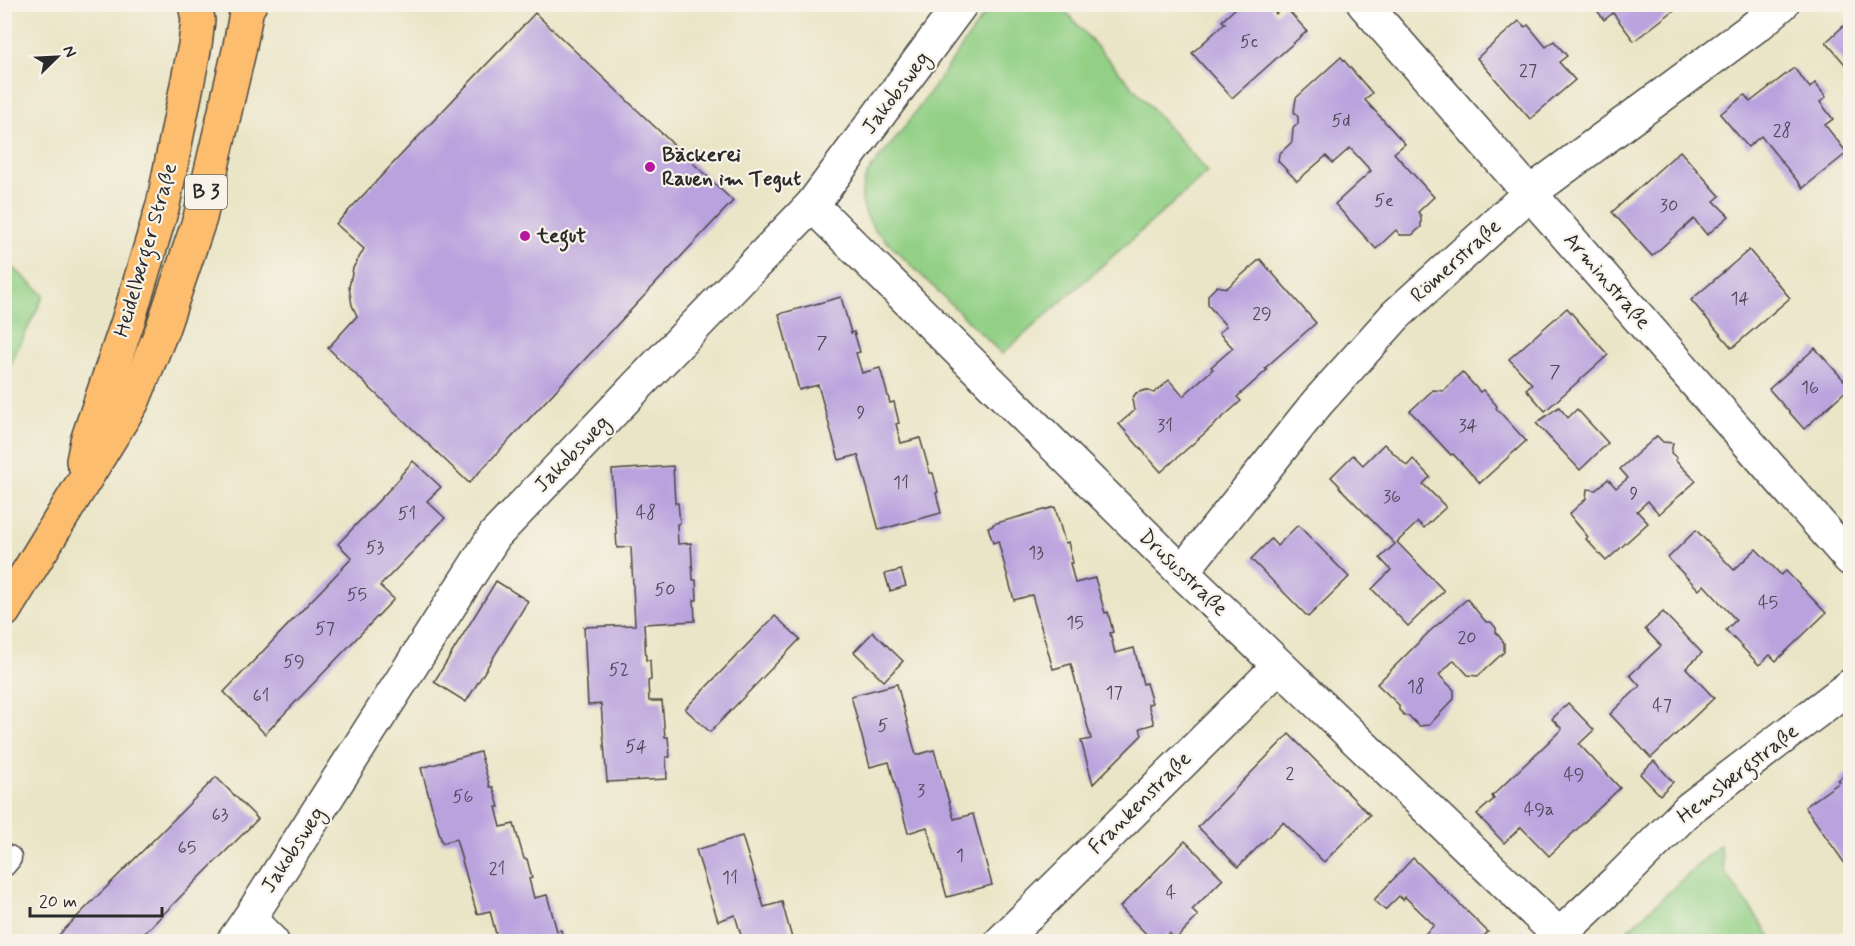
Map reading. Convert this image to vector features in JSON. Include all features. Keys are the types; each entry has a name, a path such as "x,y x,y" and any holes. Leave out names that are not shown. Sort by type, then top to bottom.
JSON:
{"main road":[{"name":"Heidelberger Straße","path":"76,492 87,441 128,321 163,205 195,45 198,20 195,4"},
{"name":"Heidelberger Straße","path":"4,610 132,401 162,330 200,218 247,8 250,4"}],"street":[{"name":"Jakobsweg","path":"241,930 495,535 812,205 961,4"},
{"name":"Arminstraße","path":"1364,4 1851,559"},
{"name":"Römerstraße","path":"1182,572 1317,403 1396,315 1530,194 1760,23 1782,4"},
{"name":"Drususstraße","path":"812,205 1556,938"},
{"name":"Frankenstraße","path":"1001,942 1279,666"},
{"name":"Hemsbergstraße","path":"1556,938 1617,882 1690,807 1851,686"},
{"path":"241,930 272,942"}],"green space":[{"path":"991,5 1060,5 1208,172 1002,354 875,230 866,215 862,199 868,173 909,121"},
{"path":"5,260 44,295 5,376"},
{"path":"1720,845 1724,871 1774,941 1616,941"}],"building":[{"path":"1240,4 1268,4 1276,14 1284,6 1307,31 1232,98 1192,53 1225,23 1222,21"},
{"path":"1674,5 1677,8 1634,41 1613,13 1604,20 1594,6"},
{"name":"tegut","path":"535,13 733,201 469,483 328,348 357,316 352,305 349,287 353,268 364,249 336,224"},
{"path":"1850,20 1850,70 1826,42"},
{"path":"1519,21 1525,27 1528,25 1546,47 1554,41 1567,56 1559,62 1575,80 1530,119 1477,58"},
{"path":"1341,57 1372,93 1365,100 1405,144 1394,153 1434,197 1418,212 1421,216 1421,227 1412,235 1400,235 1396,230 1376,249 1335,204 1371,171 1350,148 1333,163 1326,156 1297,181 1278,161 1279,154 1292,142 1293,128 1298,124 1298,117 1294,112 1296,98"},
{"path":"1794,68 1810,88 1815,83 1826,97 1820,102 1833,119 1825,125 1847,153 1803,188 1761,136 1748,147 1720,114 1745,95 1750,102"},
{"path":"1680,151 1720,196 1714,201 1729,216 1707,235 1694,219 1652,256 1612,212"},
{"path":"1749,250 1790,298 1732,348 1691,300"},
{"path":"1260,259 1316,323 1265,368 1267,370 1237,397 1241,401 1161,472 1119,424 1134,411 1132,399 1136,393 1146,390 1154,393 1169,380 1183,396 1233,348 1219,333 1226,326 1208,305 1208,295 1217,286 1227,288"},
{"path":"841,297 851,333 854,332 860,352 856,353 862,373 880,368 890,403 894,402 901,443 920,438 930,473 933,473 941,513 879,530 858,455 839,460 818,385 799,390 779,314"},
{"path":"1567,308 1608,355 1545,411 1526,389 1532,384 1509,359"},
{"path":"1815,348 1850,387 1804,429 1769,389"},
{"path":"1462,372 1480,392 1483,390 1526,441 1480,483 1410,411 1433,390 1443,391"},
{"path":"1559,407 1568,418 1577,409 1608,443 1580,470 1536,423"},
{"path":"1657,436 1663,442 1673,443 1671,453 1677,458 1675,460 1696,481 1659,514 1648,501 1637,511 1648,523 1606,561 1586,539 1588,537 1569,514 1586,499 1587,489 1596,490 1608,479 1616,488 1628,478 1620,469"},
{"path":"1384,444 1407,466 1413,459 1430,477 1423,484 1446,507 1424,528 1418,522 1397,542 1444,591 1408,626 1372,589 1391,570 1380,558 1395,544 1331,477 1353,455 1363,465"},
{"path":"413,461 441,487 427,501 445,518 380,586 394,599 265,734 224,692 352,558 338,544 401,477"},
{"path":"673,466 675,503 678,503 680,523 677,524 678,544 691,543 693,580 696,580 697,600 694,600 695,621 644,624 646,660 650,660 649,701 662,701 665,737 668,737 670,757 666,757 667,779 607,782 601,704 588,705 584,627 635,625 631,547 617,548 612,470"},
{"path":"1055,507 1065,543 1068,542 1075,583 1095,578 1105,613 1108,612 1115,653 1134,648 1143,684 1146,683 1152,703 1148,704 1154,724 1140,728 1142,735 1093,784 1081,741 1091,739 1071,664 1053,669 1032,595 1014,600 998,541 993,543 988,527"},
{"path":"1298,525 1349,577 1308,617 1251,559 1271,539 1277,546"},
{"path":"1696,530 1734,570 1756,549 1781,575 1786,571 1826,613 1776,661 1770,655 1759,665 1726,630 1736,620 1704,585 1699,590 1668,558"},
{"path":"901,570 906,586 890,591 885,574"},
{"path":"496,581 528,601 466,702 434,682"},
{"path":"1467,599 1486,622 1491,622 1496,628 1496,632 1504,643 1504,652 1478,676 1468,675 1454,660 1439,675 1454,690 1454,699 1429,725 1419,726 1399,710 1399,705 1377,684 1429,632"},
{"path":"1663,612 1702,653 1686,668 1714,698 1651,758 1610,714 1640,686 1630,675 1661,646 1645,629"},
{"path":"775,616 800,639 710,732 685,709"},
{"path":"873,632 903,661 884,681 854,652"},
{"path":"897,684 916,755 934,750 954,819 973,814 992,885 947,897 927,827 908,833 889,762 870,767 851,696"},
{"path":"1568,703 1594,730 1579,744 1620,788 1549,856 1521,827 1504,843 1477,814 1494,799 1492,796 1562,729 1552,719"},
{"path":"1289,734 1370,815 1324,862 1283,822 1238,867 1198,827"},
{"path":"480,752 490,787 493,787 499,807 496,807 501,827 514,824 524,859 527,859 534,898 547,895 557,931 561,930 564,942 498,942 490,911 477,914 456,839 442,843 421,768"},
{"path":"1654,761 1673,782 1660,795 1640,774"},
{"path":"1850,771 1850,871 1805,807 1840,782 1838,780"},
{"path":"216,777 258,819 136,942 52,942"},
{"path":"742,836 764,907 782,902 793,942 743,942 735,915 718,921 696,850"},
{"path":"1185,841 1223,879 1192,910 1198,916 1176,939 1169,933 1161,942 1154,942 1120,907"},
{"path":"1413,858 1488,932 1478,942 1417,942 1434,925 1405,897 1403,900 1399,896 1385,910 1374,900"}],"place":[{"name":"Bäckerei Rauen im Tegut","path":"650,167"},
{"name":"tegut","path":"525,236"}]}
